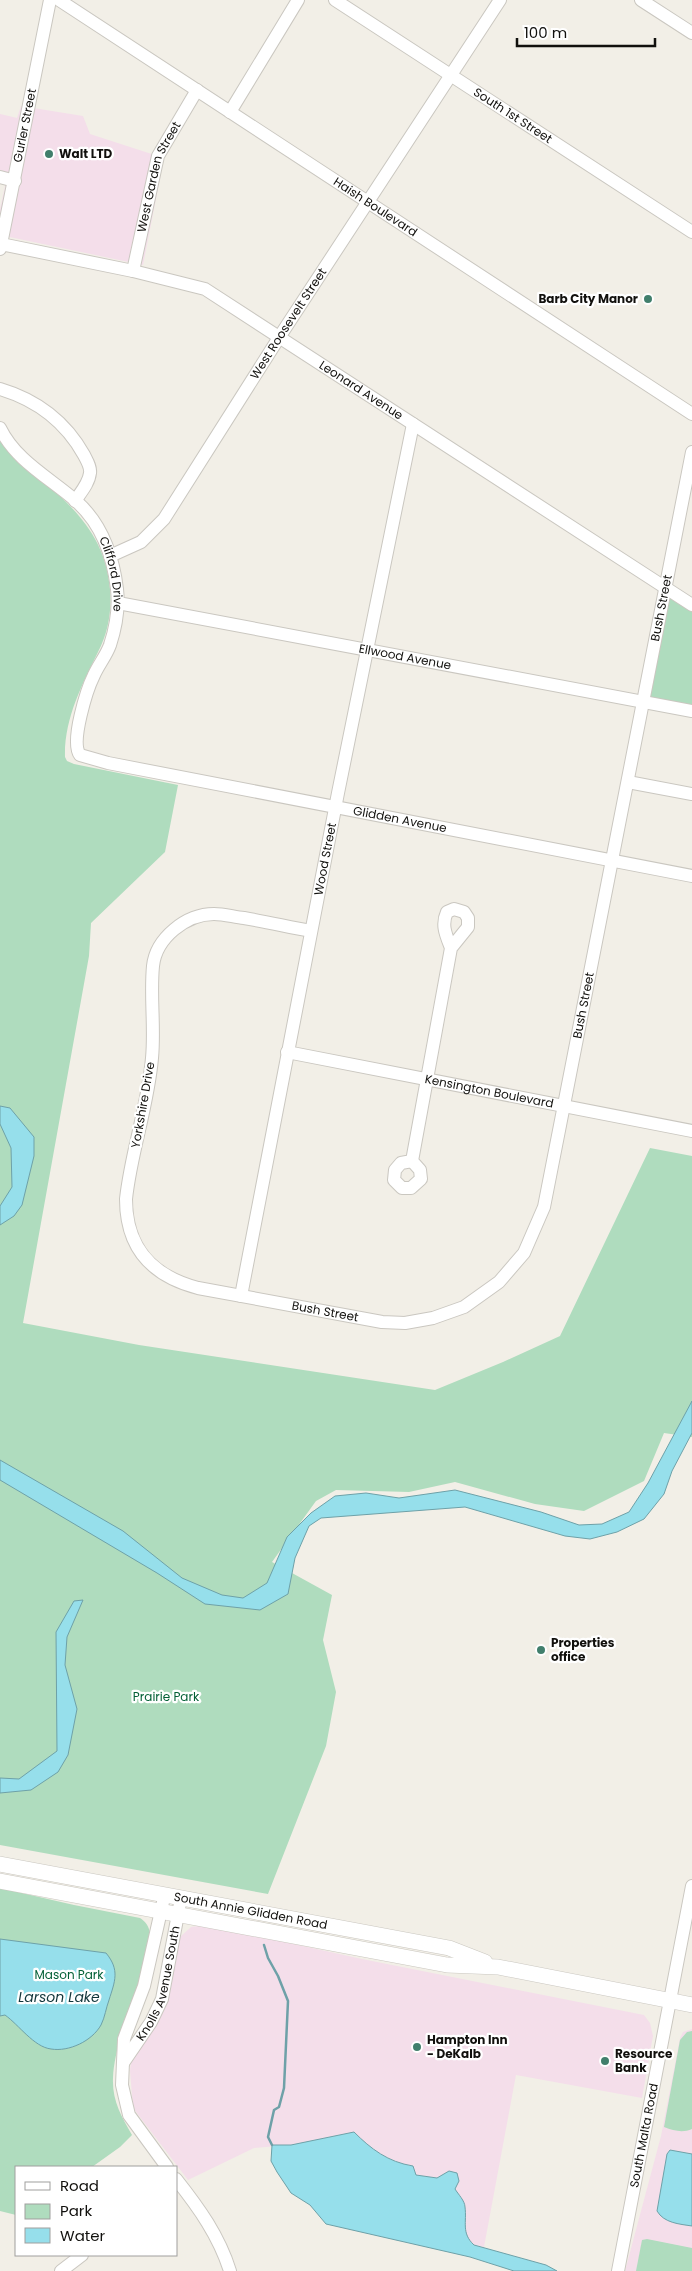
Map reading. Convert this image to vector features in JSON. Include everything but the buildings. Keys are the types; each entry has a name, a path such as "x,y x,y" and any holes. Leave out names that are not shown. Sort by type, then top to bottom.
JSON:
{"main road":[{"name":"South Annie Glidden Road","path":"0,1864 449,1948 498,1967"},
{"name":"South Annie Glidden Road","path":"0,1881 447,1965 498,1967 692,2005"}],"street":[{"name":"Gurler Street","path":"1,247 50,0"},
{"name":"Haish Boulevard","path":"59,0 692,414"},
{"path":"230,112 298,0"},
{"name":"South 1st Street","path":"335,0 692,232"},
{"name":"West Roosevelt Street","path":"110,556 141,542 159,526 280,336 500,0"},
{"path":"641,0 692,33"},
{"name":"West Garden Street","path":"133,271 158,156 197,90"},
{"path":"0,177 15,180"},
{"name":"Leonard Avenue","path":"1,247 133,271 205,289 692,605"},
{"path":"0,389 36,403 51,414 76,442 91,468 89,480 76,500"},
{"name":"Wood Street","path":"241,1296 311,931 413,424"},
{"name":"Clifford Drive","path":"0,428 27,462 76,500 95,524 110,556 118,603 110,644 94,676 84,703 77,737 77,749 80,755 108,763"},
{"name":"Bush Street","path":"241,1296 389,1323 415,1322 433,1318 470,1304 492,1289 524,1253 544,1207 692,452"},
{"name":"Ellwood Avenue","path":"118,603 692,711"},
{"name":"Glidden Avenue","path":"108,763 692,876"},
{"path":"628,782 692,794"},
{"name":"Yorkshire Drive","path":"241,1296 185,1284 162,1274 142,1256 130,1232 126,1199 150,1081 153,964 160,946 170,934 184,923 206,914 224,915 311,931"},
{"path":"412,1161 451,948"},
{"name":"Kensington Boulevard","path":"288,1052 692,1131"},
{"name":"South Malta Road","path":"618,2271 692,1886"},
{"name":"Knolls Avenue South","path":"165,1895 144,1986 124,2039 123,2095 129,2115 166,2166"},
{"name":"Knolls Avenue South","path":"123,2063 151,2022 162,1999 181,1898"},
{"path":"178,2184 207,2220 220,2242 230,2271"},
{"path":"61,2271 81,2256"}],"shaded area":[{"path":"21,106 83,116 90,134 164,158 143,265 0,235 0,209 8,173 0,170 0,114 17,118"},
{"path":"208,1925 362,1959 644,2015 650,2023 653,2036 642,2098 516,2075 484,2247 474,2245 467,2239 464,2222 465,2205 455,2189 449,2171 437,2178 416,2175 413,2166 402,2164 373,2151 354,2132 291,2145 254,2148 188,2180 133,2108 130,2071 131,2061 180,1937 191,1927"},
{"path":"692,2029 692,2271 625,2271 661,2136 680,2038 683,2032"}],"green space":[{"name":"Prairie Park","path":"0,440 70,506 97,542 105,564 110,589 110,614 104,637 80,690 67,729 65,757 67,761 178,785 165,852 91,923 89,956 23,1323 139,1345 435,1390 560,1336 650,1148 692,1156 692,1437 664,1433 644,1481 584,1511 535,1504 455,1482 409,1492 336,1490 316,1501 272,1562 332,1595 323,1640 336,1692 326,1746 268,1894 0,1845"},
{"path":"668,597 692,612 692,705 649,697"},
{"name":"Mason Park","path":"0,1888 140,1918 148,1926 150,1944 124,2026 114,2066 113,2078 116,2101 132,2135 120,2147 93,2166 15,2166 15,2215 0,2211"},
{"path":"692,2031 692,2129 685,2131 671,2130 664,2127 680,2040 687,2032"},
{"path":"647,2239 692,2248 692,2271 636,2271 642,2240"}],"water":[{"path":"0,1106 10,1108 34,1137 34,1156 22,1205 14,1216 0,1225 0,1206 12,1187 11,1148 0,1124"},
{"path":"692,1401 692,1433 672,1471 664,1494 644,1519 617,1532 590,1539 565,1536 465,1507 321,1518 309,1526 295,1558 288,1594 260,1610 205,1604 157,1573 0,1480 0,1460 123,1531 182,1578 222,1595 243,1598 267,1583 287,1537 311,1513 335,1496 366,1493 399,1498 455,1490 541,1512 579,1525 602,1524 629,1512 648,1483"},
{"path":"83,1600 67,1637 65,1665 77,1709 68,1755 58,1772 31,1790 0,1793 0,1778 19,1779 57,1751 56,1632 74,1601"},
{"name":"Larson Lake","path":"0,1939 106,1953 115,1970 115,1976 101,2025 92,2036 72,2047 51,2049 33,2040 5,2015 0,2016"},
{"path":"354,2132 381,2154 413,2166 416,2175 437,2178 449,2171 457,2173 459,2181 455,2189 465,2205 466,2232 474,2245 546,2265 557,2271 514,2271 470,2257 326,2224 310,2205 291,2193 271,2161 272,2145 291,2145"},
{"path":"670,2150 692,2154 692,2226 677,2224 664,2218 657,2211 667,2154"}],"waterway":[{"path":"264,1945 288,2001 284,2088 279,2107 274,2110 268,2137 272,2145"}],"place":[{"name":"Walt LTD","path":"49,154"},
{"name":"Barb City Manor","path":"648,299"},
{"name":"Properties office","path":"541,1650"},
{"name":"Hampton Inn - DeKalb","path":"417,2047"},
{"name":"Resource Bank","path":"605,2061"}]}
